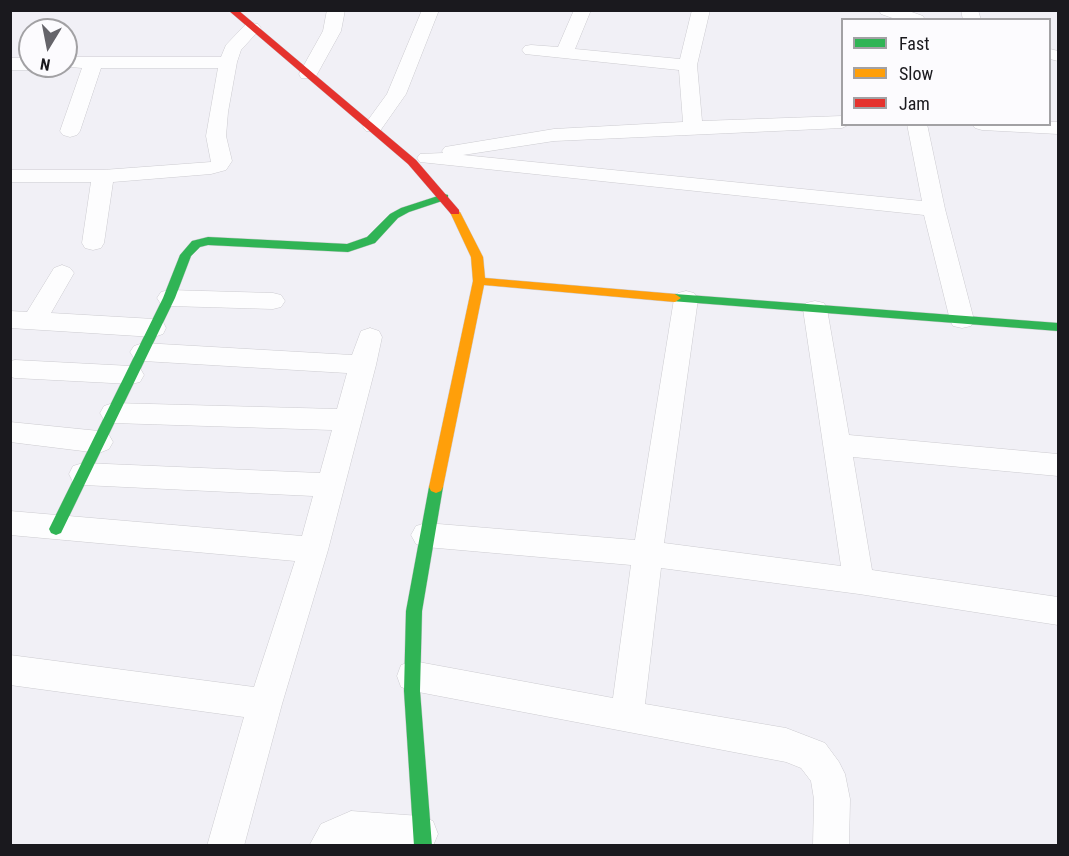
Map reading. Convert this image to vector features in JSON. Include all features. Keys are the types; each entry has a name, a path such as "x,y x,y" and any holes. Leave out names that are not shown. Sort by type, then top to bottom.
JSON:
{"street":[{"path":"232,10 342,105 419,160 456,213 477,257 479,281 426,535 414,611 413,676 422,840 351,830 333,837 327,846"},
{"path":"308,74 332,31 336,10"},
{"path":"373,127 396,94 431,10"},
{"path":"564,53 583,10"},
{"path":"693,127 688,65 701,10"},
{"path":"887,10 911,18"},
{"path":"10,176 103,176 219,166 222,161 216,136 218,112 228,62 232,49 252,28"},
{"path":"531,50 688,65"},
{"path":"70,131 94,62"},
{"path":"78,63 228,62"},
{"path":"419,160 468,147 531,138 693,127 841,122"},
{"path":"917,126 934,208 962,320"},
{"path":"1020,126 1059,128"},
{"path":"419,160 934,208"},
{"path":"93,243 103,176"},
{"path":"56,529 169,298 186,255 196,244 208,241 348,248 371,240 394,216 405,210 444,197"},
{"path":"22,320 62,273"},
{"path":"479,281 1059,327"},
{"path":"169,298 273,300"},
{"path":"627,717 648,554 686,299"},
{"path":"815,309 859,581"},
{"path":"22,320 154,328"},
{"path":"143,352 367,351 313,550 265,704 225,846"},
{"path":"15,369 131,375"},
{"path":"113,413 348,420"},
{"path":"10,432 99,442"},
{"path":"837,445 1059,465"},
{"path":"83,474 331,485"},
{"path":"10,523 56,529 313,550"},
{"path":"426,535 648,554 859,581 1059,611"},
{"path":"10,670 265,704"},
{"path":"413,676 786,745 813,754 827,774 832,799 831,846"}],"traffic: fast":[{"path":"56,529 169,298 186,255 196,244 208,241 348,248 371,240 394,216 405,210 444,197"},
{"path":"675,298 1058,327"},
{"path":"423,846 412,691 414,611 436,487"}],"traffic: slow":[{"path":"436,487 479,281 477,257 455,212"},
{"path":"479,281 675,298"}],"traffic: jam":[{"path":"232,10 412,162 455,212"}]}
